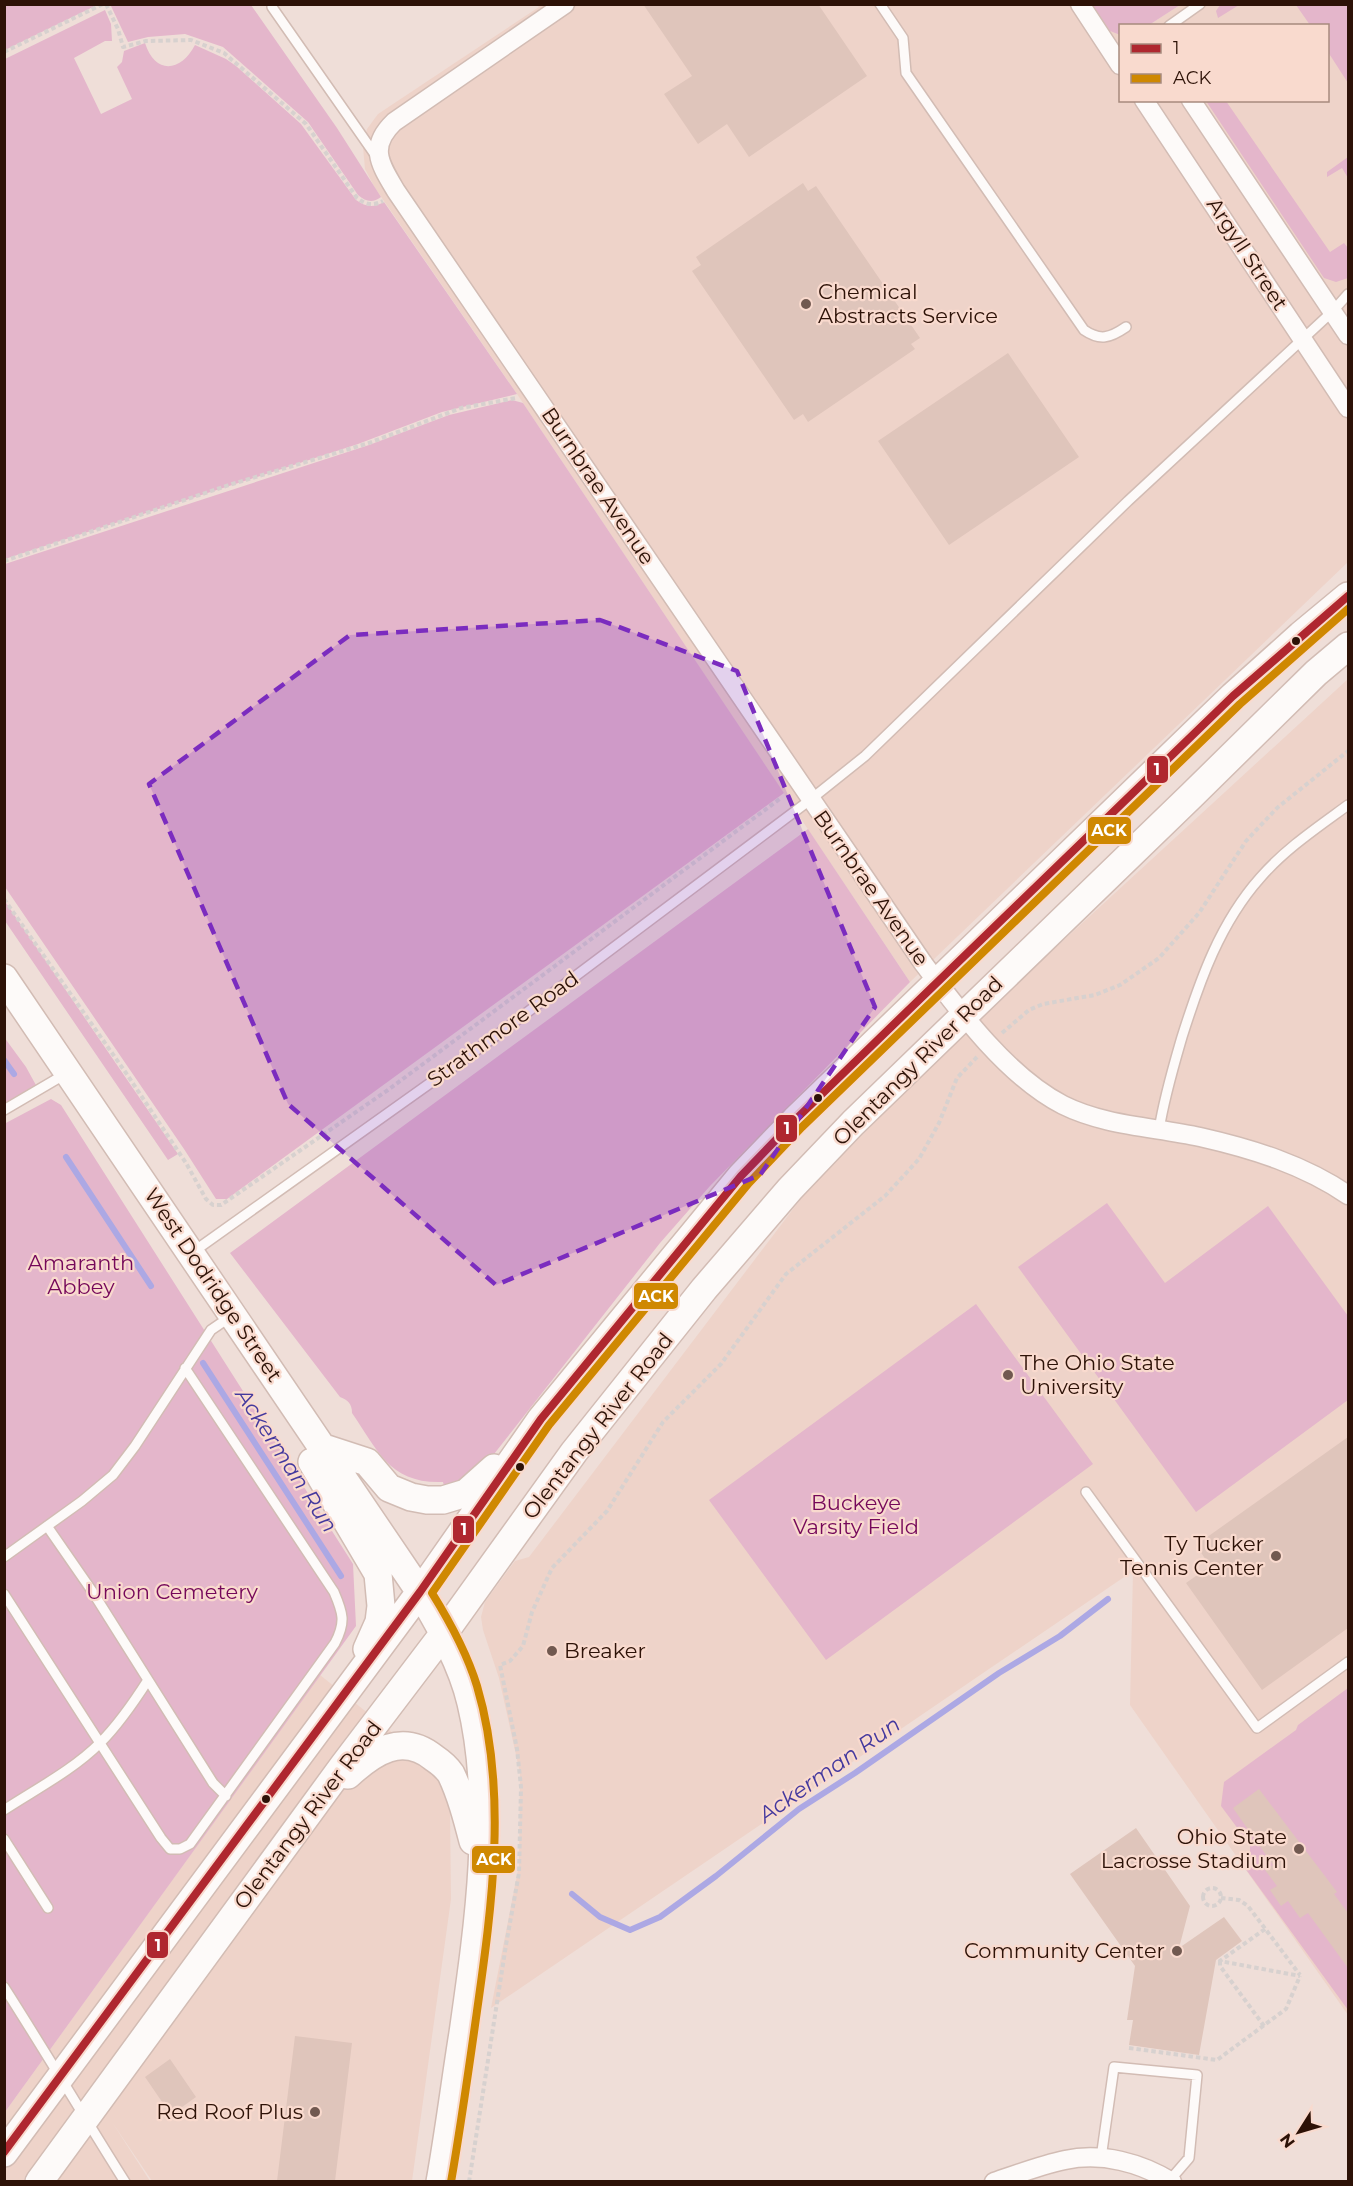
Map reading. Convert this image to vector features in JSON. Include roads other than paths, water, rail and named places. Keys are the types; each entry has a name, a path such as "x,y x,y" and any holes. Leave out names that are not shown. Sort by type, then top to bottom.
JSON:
{"main road":[{"name":"Olentangy River Road","path":"4,2153 420,1592 541,1419 741,1176 795,1120 1233,696 1348,596"},
{"name":"Olentangy River Road","path":"39,2181 444,1633 574,1452 711,1281 790,1189 854,1123 1316,673 1348,646"},
{"name":"West Dodridge Street","path":"4,978 420,1592 444,1633 471,1702 482,1776 482,1870 477,1936 440,2181"},
{"path":"280,1384 298,1439 378,1574 381,1606 379,1622 355,1680"},
{"path":"321,1447 367,1461 389,1488 411,1497 443,1500 466,1493 478,1484 541,1419"},
{"path":"316,1804 361,1764 380,1751 399,1746 417,1746 433,1756 450,1772 463,1804 482,1870"}],"street":[{"path":"379,160 378,150 381,139 394,122 565,4"},
{"path":"1080,4 1119,61"},
{"name":"Argyll Street","path":"1145,102 1348,408"},
{"name":"Argyll Street","path":"1192,102 1348,335"},
{"name":"Burnbrae Avenue","path":"379,160 396,191 810,800 938,983 989,1045 1037,1089 1087,1115 1200,1137 1261,1153 1292,1164 1348,1196"},
{"path":"994,2181 1066,2160 1101,2158 1143,2166 1171,2181"}],"lane":[{"path":"880,4 903,38 906,73 1084,330 1094,337 1105,338 1126,327"},
{"path":"1172,24 1200,4"},
{"path":"272,7 379,160"},
{"name":"Strathmore Road","path":"191,1253 476,1050 810,800 865,756 1128,501 1333,311 1348,294"},
{"path":"1158,1130 1166,1090 1193,1003 1214,946 1260,878 1301,840 1348,805"},
{"path":"4,1110 69,1072"},
{"path":"4,1557 82,1502 113,1475 135,1446 211,1330 233,1315"},
{"path":"4,1594 161,1838 170,1848 180,1849 190,1844 335,1643 341,1631 343,1619 341,1607 334,1592 185,1368"},
{"path":"1086,1492 1257,1728 1348,1662"},
{"path":"47,1526 213,1783 226,1796"},
{"path":"4,1810 100,1743 148,1680"},
{"path":"4,1839 48,1908"},
{"path":"4,1987 60,2075 84,2119 125,2181"},
{"path":"1101,2158 1113,2067 1197,2075 1189,2158 1171,2181"}],"waterway":[{"name":"Ackerman Run","path":"4,1060 14,1074"},
{"name":"Ackerman Run","path":"66,1157 151,1286"},
{"name":"Ackerman Run","path":"203,1363 341,1576"},
{"name":"Ackerman Run","path":"572,1894 600,1917 630,1930 660,1917 716,1876 799,1809 999,1673 1060,1636 1108,1599"}],"place":[{"name":"Chemical Abstracts Service","path":"806,304"},
{"name":"The Ohio State University","path":"1008,1375"},
{"name":"Ty Tucker Tennis Center","path":"1276,1556"},
{"name":"Breaker","path":"552,1651"},
{"name":"Ohio State Lacrosse Stadium","path":"1299,1849"},
{"name":"Community Center","path":"1177,1951"},
{"name":"Red Roof Plus","path":"315,2112"}],"park label":[{"name":"Amaranth Abbey","path":"81,1275"},
{"name":"Buckeye Varsity Field","path":"856,1515"},
{"name":"Union Cemetery","path":"172,1592"}]}
